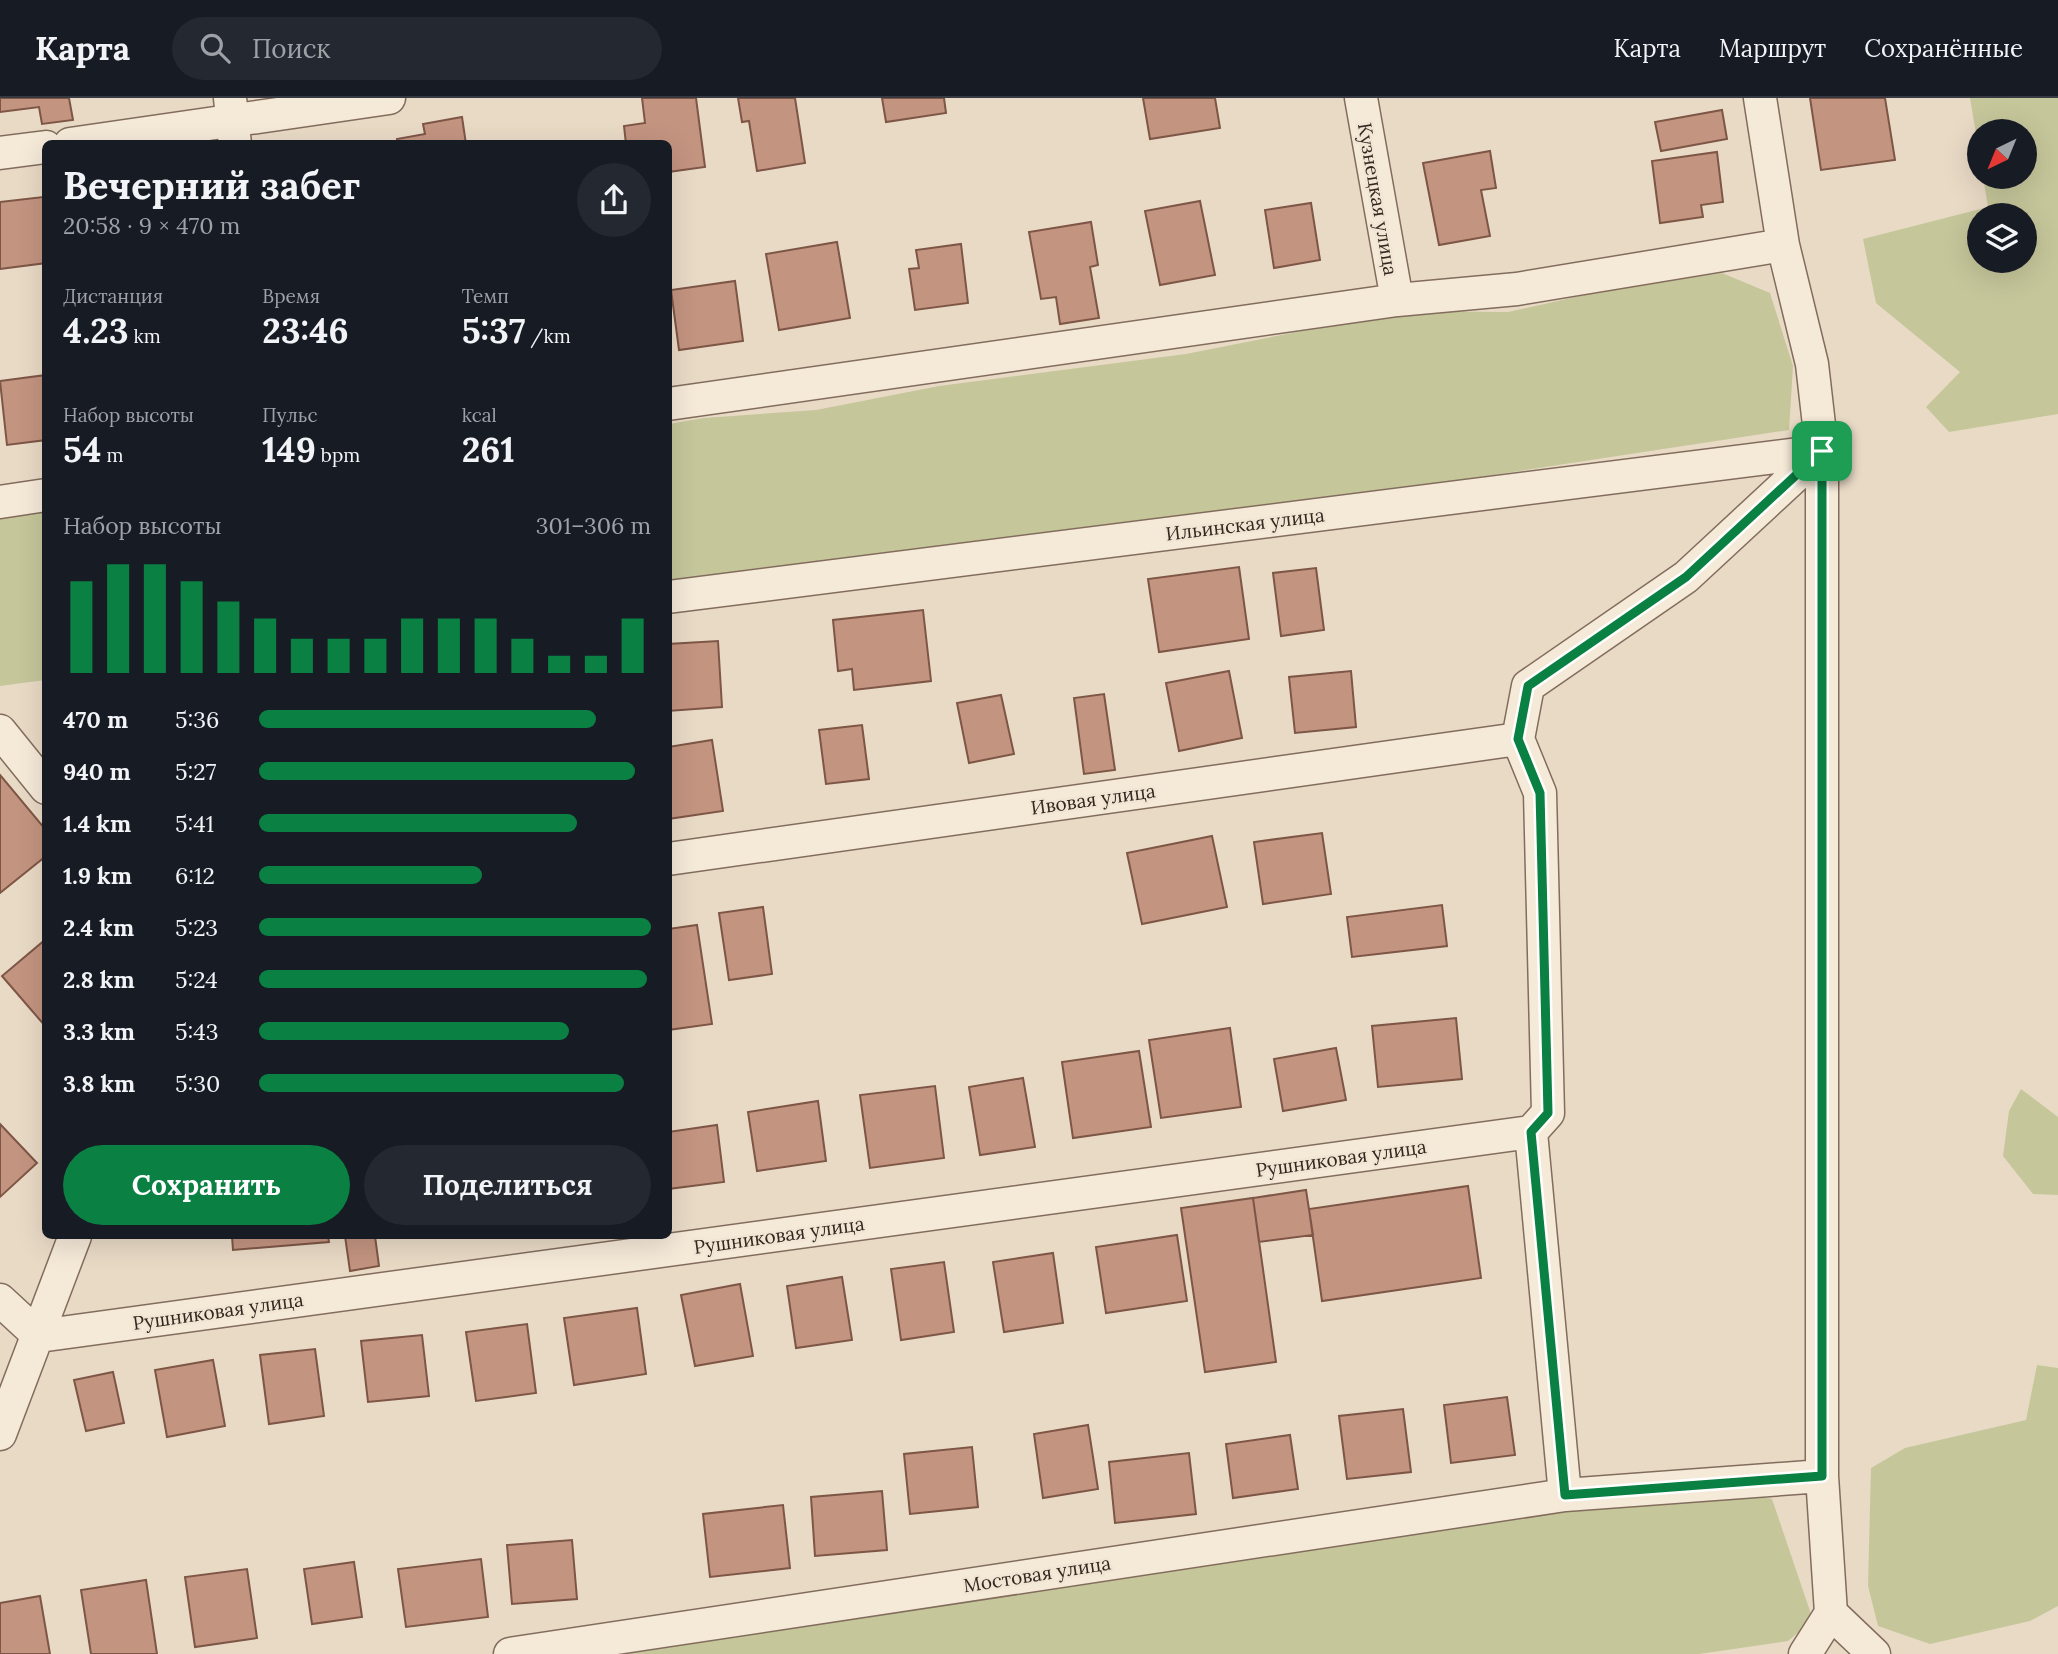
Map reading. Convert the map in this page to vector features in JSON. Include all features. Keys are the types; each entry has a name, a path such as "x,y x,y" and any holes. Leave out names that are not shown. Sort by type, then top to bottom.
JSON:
{"street":[{"path":"98,140 389,98"},
{"name":"Кузнецкая улица","path":"1361,98 1397,300"},
{"path":"1760,98 1783,246 1812,364 1822,451 1822,1476 1831,1614 1805,1654"},
{"path":"0,153 42,148"},
{"path":"672,403 1397,300 1517,289 1783,246"},
{"path":"1565,1495 1531,1132 1548,1113 1540,793 1518,739 1528,686 1686,577 1822,451"},
{"name":"Ильинская улица","path":"672,596 1822,451"},
{"path":"0,502 42,496"},
{"path":"0,731 42,783"},
{"name":"Ивовая улица","path":"672,858 1518,739"},
{"name":"Рушниковая улица","path":"39,1336 1531,1132"},
{"path":"0,1434 74,1239"},
{"path":"0,1300 39,1336"},
{"name":"Мостовая улица","path":"510,1654 1565,1495 1822,1476"},
{"path":"1831,1614 1874,1654"}],"green space":[{"path":"1970,98 2058,98 2058,414 1949,432 1926,407 1960,372 1876,303 1863,239 1967,212 1967,273 2037,273 2037,203 1987,203 1985,189 2037,189 2037,119 1974,119"},
{"path":"1722,273 1770,293 1793,366 1789,430 1480,477 672,590 672,423 704,418 816,410 939,386 1186,354 1403,311 1508,312 1616,288"},
{"path":"42,511 42,680 0,686 0,514"},
{"path":"2021,1089 2058,1117 2058,1195 2033,1194 2003,1156 2009,1111"},
{"path":"2037,1365 2058,1368 2058,1606 2030,1621 1930,1644 1878,1626 1868,1586 1871,1468 1905,1448 2026,1420"},
{"path":"1745,1493 1772,1499 1813,1620 1788,1641 1699,1654 593,1654 1424,1522"}],"building":[{"path":"0,98 69,98 73,120 42,124 39,107 0,112"},
{"path":"642,98 696,98 705,167 672,171 672,140 626,140 624,126 645,123"},
{"path":"738,98 795,98 805,163 757,171 749,121 742,122"},
{"path":"882,98 944,98 946,113 886,122"},
{"path":"1143,98 1215,98 1220,128 1150,139"},
{"path":"1810,98 1885,98 1895,160 1821,170"},
{"path":"1722,110 1727,139 1661,151 1655,122"},
{"path":"462,117 465,140 397,140 425,134 423,124"},
{"path":"1490,151 1496,188 1481,190 1490,236 1439,245 1423,163"},
{"path":"1717,152 1723,202 1701,205 1703,217 1660,223 1652,161"},
{"path":"42,197 42,264 0,269 0,202"},
{"path":"1200,201 1215,275 1160,285 1145,211"},
{"path":"1311,203 1320,260 1274,268 1265,210"},
{"path":"1091,222 1098,265 1090,267 1099,318 1060,324 1056,297 1041,299 1029,232"},
{"path":"837,242 850,318 779,330 766,254"},
{"path":"961,244 968,303 915,310 909,269 919,268 916,250"},
{"path":"735,281 743,341 679,350 672,290"},
{"path":"42,376 42,441 7,445 0,381"},
{"path":"1239,567 1249,639 1159,652 1148,579"},
{"path":"1316,568 1324,630 1281,636 1273,573"},
{"path":"923,610 931,681 854,690 852,669 838,671 833,620"},
{"path":"718,641 722,707 672,711 672,644"},
{"path":"1229,671 1242,738 1179,751 1166,683"},
{"path":"1351,671 1356,727 1295,733 1289,677"},
{"path":"1104,694 1115,770 1084,774 1074,698"},
{"path":"1001,695 1014,754 969,763 957,703"},
{"path":"862,725 869,779 826,784 819,730"},
{"path":"712,740 723,811 672,818 672,746"},
{"path":"0,775 42,825 42,859 0,893"},
{"path":"1322,833 1331,894 1263,904 1254,842"},
{"path":"1212,836 1227,907 1142,924 1127,853"},
{"path":"1442,905 1447,946 1352,957 1347,917"},
{"path":"763,907 772,974 729,980 719,913"},
{"path":"697,925 712,1024 672,1029 672,928"},
{"path":"42,942 42,1022 2,976"},
{"path":"1456,1018 1462,1079 1378,1087 1372,1026"},
{"path":"1230,1028 1241,1107 1161,1118 1149,1040"},
{"path":"1336,1048 1346,1100 1283,1111 1274,1059"},
{"path":"1139,1051 1151,1127 1073,1138 1062,1062"},
{"path":"1023,1078 1035,1147 980,1155 969,1087"},
{"path":"935,1086 944,1158 870,1168 860,1095"},
{"path":"818,1101 826,1161 757,1171 748,1112"},
{"path":"0,1124 37,1163 0,1197"},
{"path":"717,1125 724,1182 672,1188 672,1131"},
{"path":"1468,1186 1481,1278 1322,1301 1309,1209"},
{"path":"1306,1190 1313,1235 1259,1242 1253,1198"},
{"path":"1253,1198 1276,1362 1205,1372 1181,1208"},
{"path":"1177,1235 1187,1301 1106,1313 1096,1247"},
{"path":"232,1239 328,1239 329,1242 233,1250"},
{"path":"345,1239 375,1239 379,1266 350,1271"},
{"path":"1053,1253 1063,1323 1004,1332 993,1262"},
{"path":"944,1262 954,1332 901,1340 891,1269"},
{"path":"842,1277 852,1340 796,1348 787,1286"},
{"path":"740,1284 753,1356 695,1366 681,1295"},
{"path":"637,1308 646,1374 574,1385 564,1318"},
{"path":"527,1324 536,1393 476,1401 466,1332"},
{"path":"422,1335 429,1396 368,1402 361,1341"},
{"path":"315,1349 324,1416 269,1424 260,1355"},
{"path":"213,1360 225,1426 167,1437 155,1370"},
{"path":"113,1372 124,1423 86,1431 74,1380"},
{"path":"1507,1397 1515,1455 1451,1463 1444,1405"},
{"path":"1403,1409 1411,1472 1347,1479 1339,1416"},
{"path":"1088,1425 1098,1489 1043,1498 1034,1434"},
{"path":"1290,1435 1298,1489 1233,1498 1226,1444"},
{"path":"972,1447 978,1507 910,1514 904,1454"},
{"path":"1189,1453 1196,1514 1115,1523 1109,1462"},
{"path":"882,1491 887,1550 815,1556 811,1497"},
{"path":"783,1505 790,1568 710,1577 703,1514"},
{"path":"572,1540 577,1599 512,1604 507,1545"},
{"path":"481,1559 488,1617 406,1627 398,1569"},
{"path":"354,1562 362,1617 312,1624 304,1569"},
{"path":"247,1569 257,1638 195,1647 185,1577"},
{"path":"146,1580 157,1654 91,1654 81,1590"},
{"path":"40,1596 50,1654 0,1654 0,1603"}],"route":[{"path":"1822,451 1822,1476 1565,1495 1531,1132 1548,1113 1540,793 1518,739 1528,686 1686,577 1822,451"}]}
